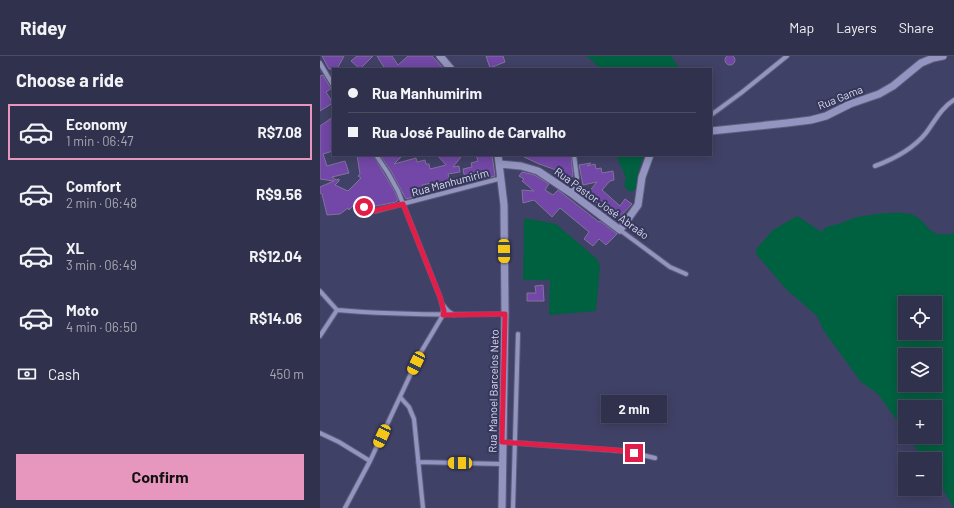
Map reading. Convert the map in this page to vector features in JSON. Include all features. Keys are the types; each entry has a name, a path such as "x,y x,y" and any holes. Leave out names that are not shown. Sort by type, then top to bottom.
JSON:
{"street":[{"path":"440,56 450,68"},
{"path":"712,114 787,56"},
{"name":"Rua Gama","path":"712,131 795,122 826,116 850,104 880,94 893,86 921,63 943,56"},
{"path":"320,63 332,83"},
{"path":"875,166 893,158 916,143 927,132 941,111 954,100"},
{"path":"345,508 370,462 421,352 444,311 403,204 392,180 377,156"},
{"name":"Rua Manoel Barcelos Neto","path":"498,156 504,205 505,314 502,508"},
{"path":"571,193 577,178 574,156"},
{"path":"620,230 638,206 642,177 650,156"},
{"name":"Rua Pastor José Abraão","path":"500,164 531,168 538,171 571,193 670,267 686,274"},
{"name":"Rua Manhumirim","path":"359,202 366,209 373,211 502,178"},
{"path":"320,291 336,310 372,314 505,314"},
{"path":"441,301 445,308 454,315"},
{"path":"320,336 336,310"},
{"path":"513,508 518,334"},
{"path":"400,397 409,406 414,419 423,508"},
{"path":"320,433 338,442 370,462"},
{"path":"502,442 625,451 655,458"},
{"path":"418,462 502,464"}],"green space":[{"path":"583,56 671,56 679,68 600,68 588,57"},
{"path":"616,156 644,156 639,169 635,190 630,192 624,186 626,178"},
{"path":"884,213 907,213 921,220 933,232 938,234 954,233 954,508 942,488 942,452 918,452 913,444 942,444 942,400 898,400 898,422 878,394 861,382 824,331 817,316 786,289 756,254 757,248 773,230 797,216 822,232 826,227 857,217"},
{"path":"524,218 556,224 597,259 600,266 596,311 549,315 550,280 523,280"}],"building":[{"path":"728,55 732,55 735,60 732,65 728,65 725,62 725,58"},
{"path":"322,56 344,56 338,68 329,69"},
{"path":"357,56 373,56 361,68 359,68 351,61"},
{"path":"377,56 392,56 398,65 408,56 432,56 443,68 384,68"},
{"path":"486,56 503,56 505,62 490,68"},
{"path":"323,75 332,88 326,92 332,104 320,111 320,76"},
{"path":"332,118 332,151 323,154 327,166 345,161 349,173 332,177 336,180 339,179 335,185 348,191 361,178 358,176 360,174 357,156 374,156 395,192 398,200 396,202 371,207 360,198 356,200 356,203 349,210 348,208 340,214 327,215 322,194 320,193 320,187 334,181 320,179 320,126"},
{"path":"381,156 402,156 394,164 416,158 417,162 425,160 426,164 429,164 430,169 446,165 438,156 461,157 453,167 459,166 460,172 448,174 451,186 438,189 437,182 422,185 424,194 406,199 391,171"},
{"path":"476,156 492,156 495,176 466,184 463,169 472,167 471,163 478,161"},
{"path":"522,156 571,156 573,176 567,181 559,174 562,172"},
{"path":"591,163 587,166 595,164 596,169 601,168 602,173 613,171 614,180 610,181 602,190 620,206 625,199 632,204 618,219 612,214 610,216 606,213 607,212 587,194 597,182 583,185 579,165"},
{"path":"522,172 535,175 549,184 545,190 553,195 558,190 617,234 606,245 599,239 593,246 584,239 589,232 560,208 552,217 534,200 523,203 522,190 534,191 522,181 524,179 519,176"},
{"path":"543,285 544,301 527,301 527,293 536,293 535,286"}],"route":[{"path":"364,207 369,211 373,211 403,204 440,297 444,311 443,315 505,314 502,442 616,450 634,453"}]}
